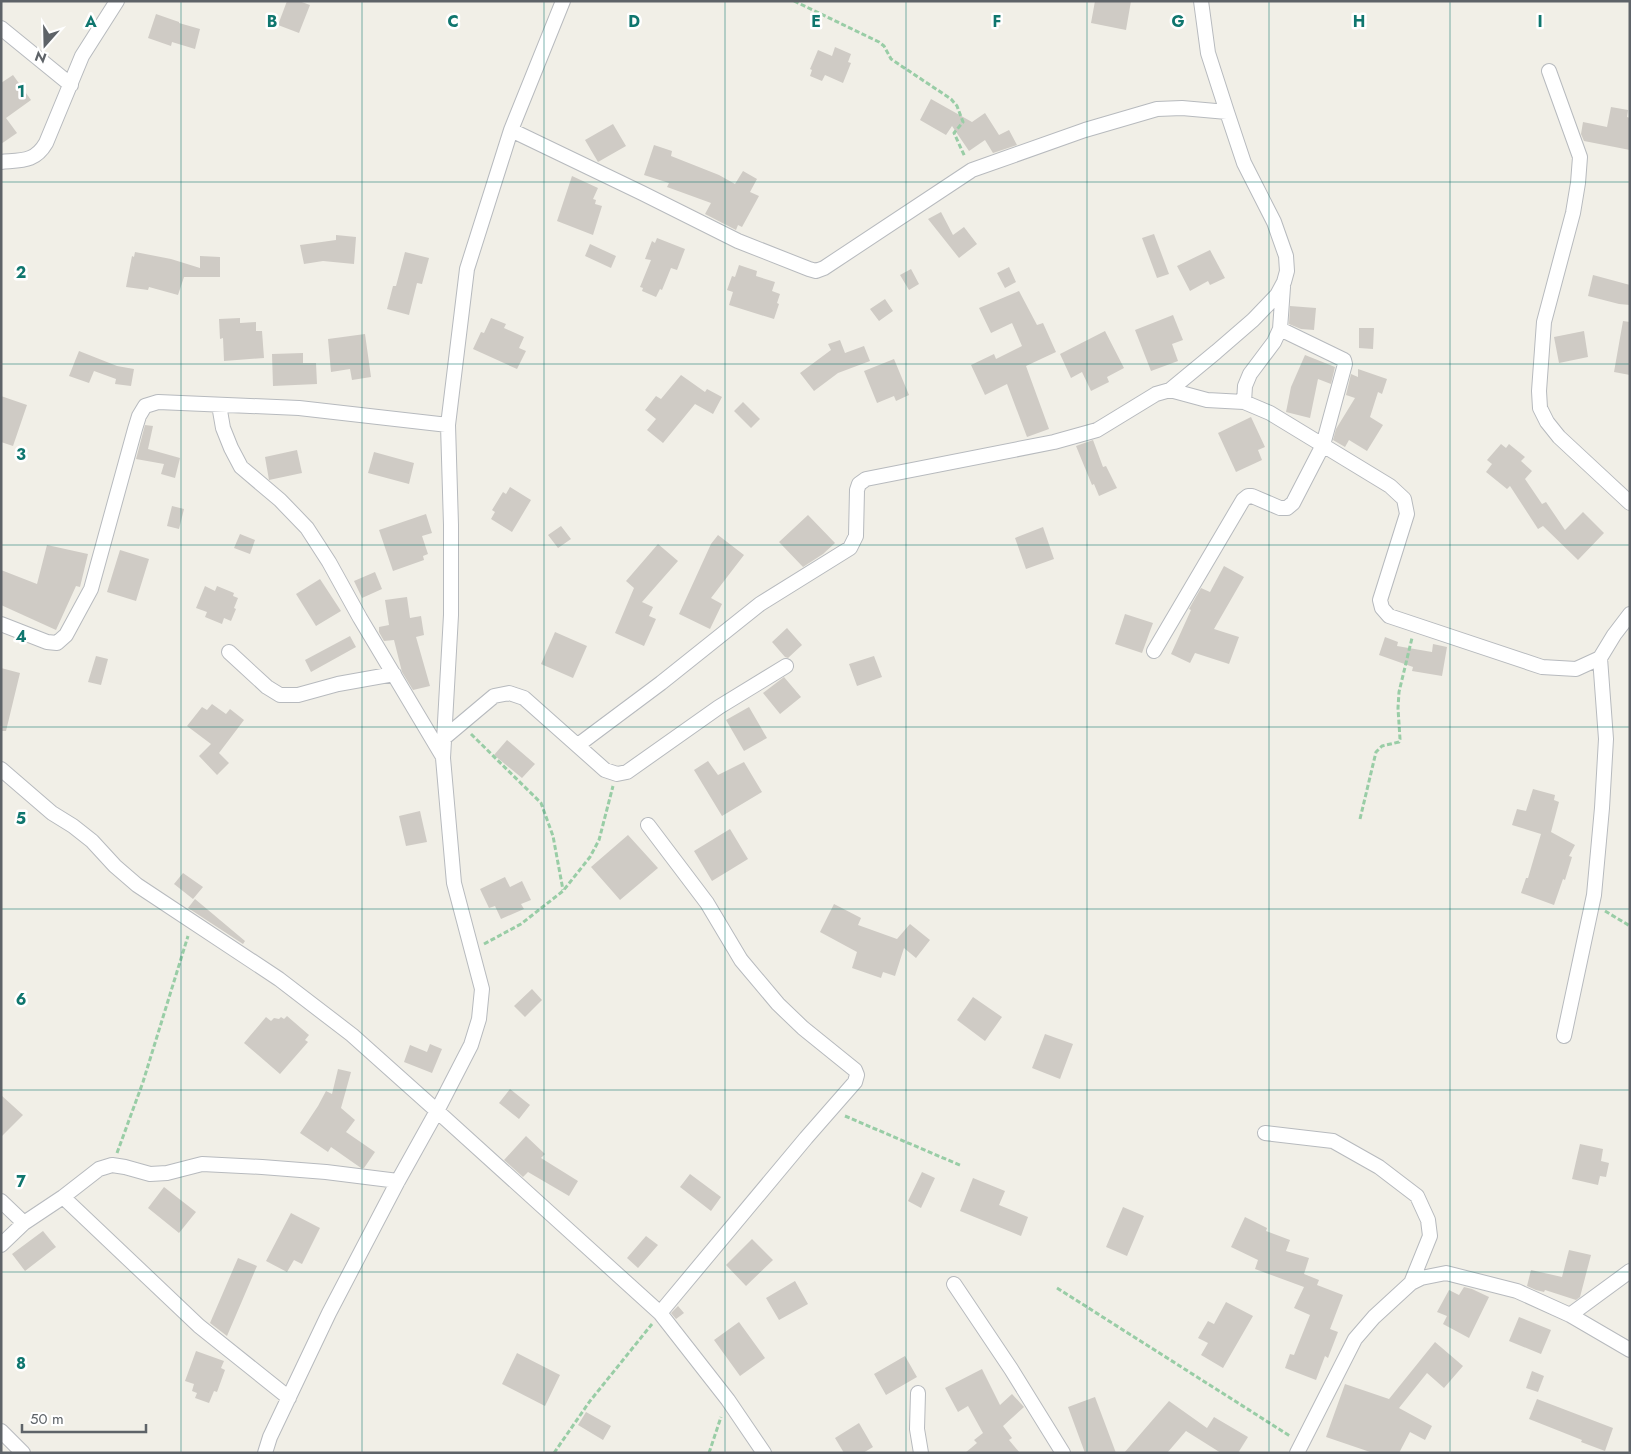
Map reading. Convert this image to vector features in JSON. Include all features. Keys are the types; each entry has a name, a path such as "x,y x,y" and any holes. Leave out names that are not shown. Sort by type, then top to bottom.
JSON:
{"street":[{"path":"1,162 29,160 41,153 82,56 117,1"},
{"path":"265,1453 270,1437 329,1313 471,1045 480,1019 482,989 454,884 443,758 451,615 448,425 467,269 511,130 563,1"},
{"path":"1201,1 1208,52 1226,112 1244,163 1274,222 1286,256 1287,271 1284,282 1280,329 1274,342 1250,374 1245,386 1244,402"},
{"path":"1,28 71,84"},
{"path":"1548,70 1580,158 1573,213 1544,322 1539,391 1540,408 1547,422 1559,437 1630,503"},
{"path":"511,130 738,241 816,271 824,268 972,170 1085,130 1157,108 1226,112"},
{"path":"578,745 661,683 760,604 850,548 856,536 857,490 859,484 866,479 1054,442 1097,430 1156,394 1170,390 1252,320 1277,295 1284,282"},
{"path":"1154,651 1243,500 1248,496 1252,496 1280,508 1287,508 1293,503 1323,446 1346,364 1344,360 1280,329"},
{"path":"1170,390 1207,400 1244,402 1270,413 1390,486 1404,499 1407,514 1380,600 1382,608 1389,616 1542,667 1576,669 1600,658 1630,614"},
{"path":"1,624 46,642 57,643 66,635 90,589 135,429 139,416 145,406 158,402 299,408 448,425"},
{"path":"219,405 223,428 241,467 280,500 307,528 329,562 443,758"},
{"path":"229,652 267,687 280,695 298,695 338,684 394,674"},
{"path":"1564,1036 1594,895 1606,739 1600,658"},
{"path":"444,738 494,696 509,693 524,698 605,770 616,774 627,772 719,707 786,666"},
{"path":"1,768 52,812 92,841 115,866 137,885 279,979 345,1029 437,1110 660,1314 728,1400 764,1453"},
{"path":"648,825 707,903 741,960 778,1004 803,1028 855,1070 857,1075 855,1082 660,1314"},
{"path":"1265,1132 1333,1141 1379,1167 1417,1196 1428,1220 1430,1236 1411,1283"},
{"path":"1,1245 24,1223 100,1169 112,1165 150,1174 167,1173 202,1164 326,1172 398,1181"},
{"path":"63,1197 199,1326 289,1398"},
{"path":"1,1201 24,1223"},
{"path":"1570,1315 1630,1271"},
{"path":"1299,1448 1355,1339 1374,1317 1411,1283 1421,1278 1446,1273 1517,1291 1570,1315 1630,1350"},
{"path":"954,1284 1011,1369 1063,1453"},
{"path":"918,1393 916,1429 921,1453"},
{"path":"1,1431 23,1453"}],"path":[{"path":"794,1 880,42 891,59 951,99 957,106 963,122 954,133 972,170"},
{"path":"1360,819 1376,752 1382,746 1399,742 1400,739 1399,692 1414,625"},
{"path":"460,723 541,803 553,836 563,891"},
{"path":"472,950 521,924 563,891 590,857 599,840 616,774"},
{"path":"1592,904 1630,926"},
{"path":"112,1165 143,1082 192,921"},
{"path":"831,1110 962,1166"},
{"path":"1057,1288 1299,1448"},
{"path":"554,1453 590,1401 660,1314"},
{"path":"709,1453 728,1400"}],"building":[{"path":"287,1 299,1 310,5 299,33 278,25"},
{"path":"1095,1 1131,1 1126,30 1091,23"},
{"path":"156,14 200,29 195,49 172,42 171,46 148,38"},
{"path":"835,47 851,54 848,62 851,63 843,83 825,75 822,81 810,76 812,70 810,69 818,50 832,56"},
{"path":"13,75 31,100 6,118 17,133 1,144 1,83"},
{"path":"931,99 972,122 985,113 999,135 1009,130 1017,145 993,153 985,140 969,151 952,126 946,135 920,120"},
{"path":"1611,107 1628,110 1627,117 1630,118 1630,150 1584,141 1581,134 1583,122 1607,127"},
{"path":"613,124 626,146 598,162 585,140"},
{"path":"654,145 672,151 671,156 719,175 735,184 743,171 757,179 750,192 759,196 742,227 738,225 736,230 705,214 711,203 667,187 669,183 644,175"},
{"path":"572,176 598,188 593,199 596,200 595,204 602,206 593,235 557,221"},
{"path":"941,212 953,235 964,227 977,244 959,258 928,219"},
{"path":"1154,234 1169,274 1157,278 1142,238"},
{"path":"336,235 356,237 354,264 323,261 304,264 300,245 336,240"},
{"path":"657,238 685,249 677,270 671,268 662,290 660,289 656,297 642,291 643,288 640,287 651,260 645,259 652,241 655,243"},
{"path":"590,244 616,256 611,268 585,256"},
{"path":"1210,250 1225,278 1210,285 1208,281 1190,291 1177,266"},
{"path":"135,252 171,259 200,268 200,256 220,257 220,277 184,277 178,295 149,287 148,290 126,287 132,256 134,257"},
{"path":"405,252 429,258 422,284 417,283 409,315 387,309 393,286 396,286"},
{"path":"739,265 757,271 756,276 775,282 772,291 780,294 774,319 729,305 733,292 727,290 732,276 735,277"},
{"path":"1009,267 1016,282 1005,288 997,273"},
{"path":"911,269 919,284 909,290 900,275"},
{"path":"1593,275 1630,285 1630,305 1588,296"},
{"path":"1019,291 1037,325 1043,323 1056,352 1026,366 1049,429 1027,437 1007,384 985,395 971,365 994,354 996,359 1022,346 1012,323 991,333 979,308"},
{"path":"885,299 893,311 879,321 870,309"},
{"path":"1290,306 1316,308 1314,330 1301,329 1289,324"},
{"path":"1173,315 1183,340 1172,344 1178,361 1151,371 1135,330"},
{"path":"240,318 240,323 256,322 256,331 262,331 264,358 224,361 223,338 220,339 219,319"},
{"path":"491,318 506,324 504,328 524,337 519,348 526,351 517,369 473,349 481,332 484,333"},
{"path":"1623,321 1630,322 1630,375 1614,372"},
{"path":"1359,328 1374,328 1373,349 1359,348"},
{"path":"1105,331 1124,368 1107,377 1109,382 1091,391 1082,372 1071,378 1060,354"},
{"path":"1584,331 1588,357 1559,363 1554,337"},
{"path":"365,334 371,377 352,380 350,369 331,372 328,339"},
{"path":"840,340 845,353 864,346 870,361 838,373 814,391 800,373 831,350 828,344"},
{"path":"79,351 117,366 134,369 131,386 115,384 116,379 94,371 89,383 69,376"},
{"path":"303,353 303,363 316,363 317,384 273,386 272,354"},
{"path":"1305,355 1335,367 1331,384 1318,379 1310,418 1286,412 1291,387"},
{"path":"894,359 909,395 896,401 894,396 877,403 864,371"},
{"path":"1358,369 1387,379 1382,394 1378,392 1370,417 1383,425 1367,451 1349,440 1345,447 1333,440 1336,429 1355,398 1346,395 1351,374 1358,377"},
{"path":"681,375 705,392 707,389 722,397 713,414 695,404 663,443 647,430 656,419 645,410 656,396 661,399"},
{"path":"1,396 27,405 13,446 1,442"},
{"path":"743,402 760,419 751,428 734,411"},
{"path":"1251,417 1265,447 1258,450 1262,460 1236,472 1218,433"},
{"path":"145,425 153,426 148,449 180,458 175,478 161,474 164,464 136,459"},
{"path":"1093,440 1103,467 1106,466 1117,488 1099,496 1094,484 1092,485 1076,446"},
{"path":"1501,444 1506,448 1509,444 1525,457 1521,461 1532,471 1525,479 1542,504 1546,502 1565,530 1583,512 1604,533 1578,560 1543,526 1538,529 1510,486 1507,489 1486,472 1492,464 1487,460"},
{"path":"297,450 302,473 269,480 265,457"},
{"path":"374,452 414,463 409,484 368,473"},
{"path":"510,487 531,500 512,532 491,519 495,512 492,510 503,492 506,494"},
{"path":"172,506 184,509 179,529 167,526"},
{"path":"426,514 432,533 422,536 428,554 423,556 424,560 393,571 379,530"},
{"path":"808,515 835,543 823,554 803,567 779,542"},
{"path":"561,526 571,539 558,548 548,535"},
{"path":"1043,527 1054,559 1026,569 1015,538"},
{"path":"240,534 255,540 250,554 234,548"},
{"path":"718,535 744,555 711,598 722,604 710,629 679,614 711,544"},
{"path":"658,544 678,561 642,602 653,607 649,616 656,619 644,646 615,633 634,588 626,581"},
{"path":"47,545 88,554 80,587 76,586 56,630 1,605 1,570 37,584"},
{"path":"120,550 149,559 136,601 107,592"},
{"path":"1224,566 1244,577 1214,629 1239,637 1229,664 1195,653 1190,663 1171,654 1191,610 1189,609 1201,588 1210,592"},
{"path":"375,572 382,589 362,598 354,581"},
{"path":"320,579 341,611 316,626 296,594"},
{"path":"205,586 215,591 217,586 234,593 233,596 238,598 231,621 224,618 222,624 205,617 207,612 196,608"},
{"path":"407,597 410,618 421,616 424,635 416,637 430,686 413,690 402,672 394,640 384,641 379,632 379,627 389,625 385,600"},
{"path":"1125,614 1153,623 1142,653 1115,644"},
{"path":"787,628 802,645 788,658 772,642"},
{"path":"555,632 587,646 573,678 541,664"},
{"path":"350,636 356,647 311,672 305,660"},
{"path":"1385,637 1398,642 1397,646 1432,652 1433,644 1447,647 1442,676 1412,671 1413,667 1379,655"},
{"path":"96,656 108,659 101,685 88,682"},
{"path":"874,656 882,677 857,686 849,664"},
{"path":"1,668 20,673 6,731 1,731"},
{"path":"784,677 801,697 780,714 763,693"},
{"path":"212,704 226,714 230,709 244,720 219,753 229,763 217,775 199,756 211,744 187,726 202,707 207,710"},
{"path":"749,707 767,738 744,751 726,720"},
{"path":"507,740 535,764 522,778 494,755"},
{"path":"708,761 718,775 744,762 762,792 722,816 694,770"},
{"path":"1533,789 1555,795 1554,800 1559,802 1551,832 1575,845 1569,856 1572,857 1565,880 1563,879 1554,905 1521,893 1526,878 1528,878 1541,834 1512,825 1517,809 1526,811"},
{"path":"420,811 427,842 406,846 399,816"},
{"path":"730,829 748,859 712,881 694,851"},
{"path":"628,835 658,868 620,900 591,867"},
{"path":"183,873 203,887 193,899 174,884"},
{"path":"505,877 510,887 522,881 531,900 521,904 524,909 501,919 495,906 489,908 480,889"},
{"path":"195,899 245,941 243,944 188,908"},
{"path":"834,904 861,918 858,925 897,939 910,924 930,940 916,958 904,948 895,976 883,972 881,978 852,968 857,952 820,932"},
{"path":"532,989 542,1000 525,1017 514,1006"},
{"path":"973,997 1002,1017 985,1041 957,1020"},
{"path":"287,1016 309,1035 305,1040 308,1042 280,1074 244,1043 266,1017 271,1021 274,1018 279,1019 281,1017 284,1019"},
{"path":"1045,1034 1073,1044 1060,1079 1032,1068"},
{"path":"430,1044 442,1049 432,1073 404,1062 410,1045 427,1052"},
{"path":"338,1069 351,1072 341,1108 355,1120 346,1132 375,1152 364,1168 361,1168 331,1147 328,1152 300,1133 326,1091 332,1094"},
{"path":"510,1089 530,1105 519,1119 499,1103"},
{"path":"1,1095 23,1115 1,1137"},
{"path":"526,1136 545,1154 541,1158 578,1181 569,1196 528,1172 523,1177 504,1160"},
{"path":"1580,1144 1603,1149 1601,1161 1609,1163 1606,1177 1600,1176 1598,1185 1572,1179"},
{"path":"922,1172 935,1178 921,1208 908,1201"},
{"path":"690,1174 721,1197 711,1211 680,1187"},
{"path":"973,1178 1005,1191 999,1205 1028,1217 1021,1236 960,1211"},
{"path":"164,1187 196,1212 179,1233 148,1208"},
{"path":"1123,1207 1144,1216 1127,1256 1106,1247"},
{"path":"291,1213 320,1228 302,1264 294,1260 287,1272 266,1261"},
{"path":"1245,1217 1267,1228 1266,1231 1290,1240 1286,1251 1309,1258 1304,1274 1319,1280 1317,1285 1343,1295 1330,1329 1338,1332 1328,1358 1325,1356 1316,1380 1285,1368 1290,1354 1294,1355 1310,1315 1294,1308 1304,1287 1255,1269 1258,1260 1231,1247"},
{"path":"43,1231 56,1247 25,1271 12,1254"},
{"path":"646,1236 658,1245 638,1268 627,1258"},
{"path":"752,1239 773,1260 746,1286 726,1265"},
{"path":"1569,1250 1591,1255 1580,1297 1576,1300 1527,1286 1531,1270 1562,1277"},
{"path":"238,1258 257,1266 227,1336 210,1323"},
{"path":"795,1281 808,1304 779,1320 766,1298"},
{"path":"1464,1287 1489,1297 1469,1338 1443,1324 1447,1316 1437,1312 1449,1290 1459,1295"},
{"path":"1226,1302 1253,1316 1223,1368 1201,1355 1208,1343 1198,1338 1208,1321 1214,1324"},
{"path":"678,1306 684,1313 676,1319 671,1313"},
{"path":"1519,1317 1551,1330 1541,1354 1509,1341"},
{"path":"739,1322 765,1358 740,1376 714,1340"},
{"path":"1435,1342 1463,1366 1444,1388 1427,1373 1399,1408 1432,1426 1425,1440 1410,1432 1399,1453 1373,1453 1326,1437 1345,1384 1389,1399"},
{"path":"196,1351 224,1361 221,1368 225,1370 217,1392 214,1391 209,1403 195,1398 197,1393 192,1391 194,1384 185,1381"},
{"path":"517,1353 560,1375 545,1406 502,1384"},
{"path":"905,1356 917,1377 886,1395 874,1374"},
{"path":"982,1369 1000,1405 1012,1394 1024,1407 1003,1426 1012,1438 1009,1440 1020,1453 965,1453 977,1443 974,1440 983,1433 968,1406 958,1412 945,1388"},
{"path":"1532,1371 1544,1376 1538,1392 1526,1388"},
{"path":"1095,1397 1116,1453 1085,1453 1068,1407"},
{"path":"1537,1399 1613,1428 1605,1451 1529,1419"},
{"path":"1169,1401 1207,1428 1214,1417 1248,1437 1238,1453 1221,1453 1186,1431 1167,1453 1124,1453"},
{"path":"586,1412 611,1426 603,1440 578,1425"},
{"path":"859,1423 873,1447 863,1453 844,1453 835,1438"}]}
